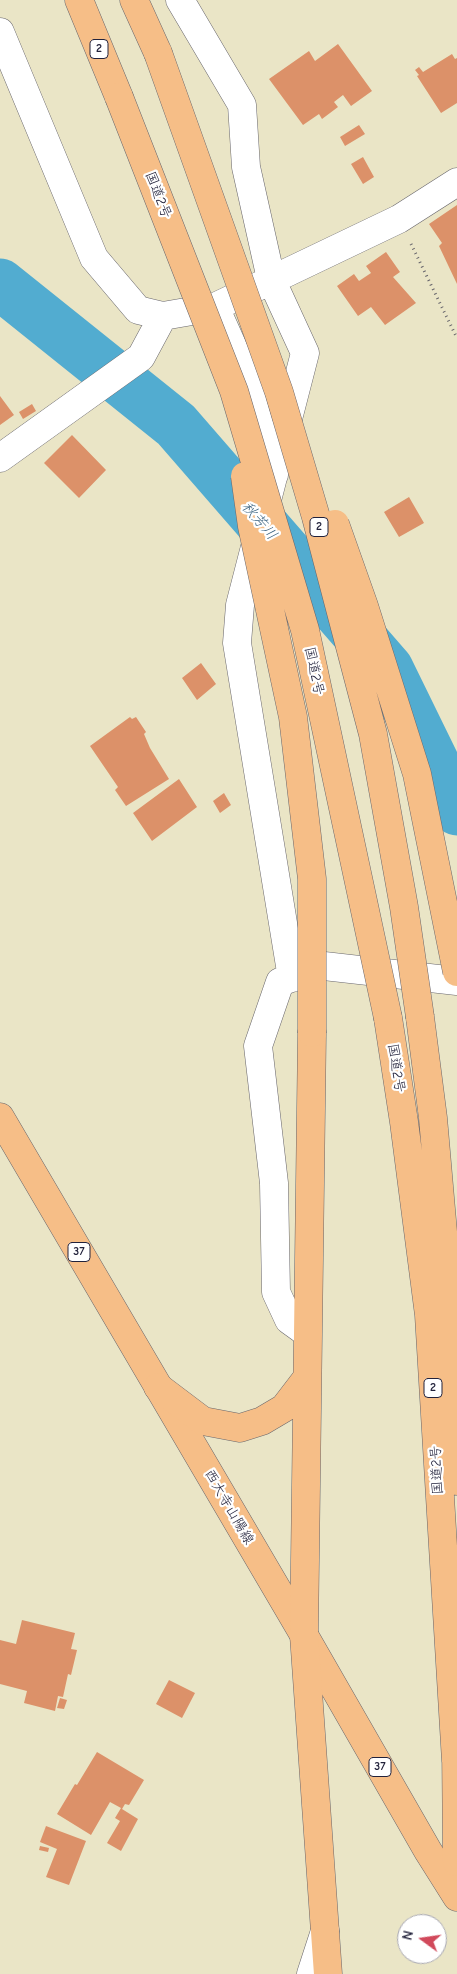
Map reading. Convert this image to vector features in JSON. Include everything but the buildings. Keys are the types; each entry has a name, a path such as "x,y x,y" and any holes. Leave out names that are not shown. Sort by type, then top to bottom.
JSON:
{"main road":[{"name":"国道2号","path":"79,0 120,97 234,391 305,630 388,1018 404,1122 428,1315 456,1761"},
{"name":"国道2号","path":"134,0 158,53 279,392 316,516 373,734 404,907 433,1118 450,1312 457,1481"},
{"name":"国道2号","path":"234,391 252,526 293,717 312,879 312,1033 304,1635 328,1974"},
{"name":"国道2号","path":"279,392 323,492 364,606 417,774 457,972"},
{"name":"西大寺山陽線","path":"0,1117 304,1635 428,1851 457,1897"},
{"path":"158,1387 204,1421 240,1428 262,1421 284,1408 308,1378"},
{"name":"国道2号","path":"457,1684 457,1862"}],"street":[{"path":"180,0 242,105 246,167 271,279 306,353 240,605 237,643 292,978"},
{"path":"0,32 94,258 138,310 164,316 215,307 399,219 457,182"},
{"path":"215,307 244,372 273,480"},
{"path":"0,458 141,357 164,316"},
{"path":"307,1333 289,1320 276,1292 274,1184 258,1046 280,982 324,966 457,981"},
{"path":"310,1974 325,1931"}],"path":[{"path":"399,219 457,338"}],"waterway":[{"name":"秋芳川","path":"0,284 176,425 388,669 457,810"}]}
